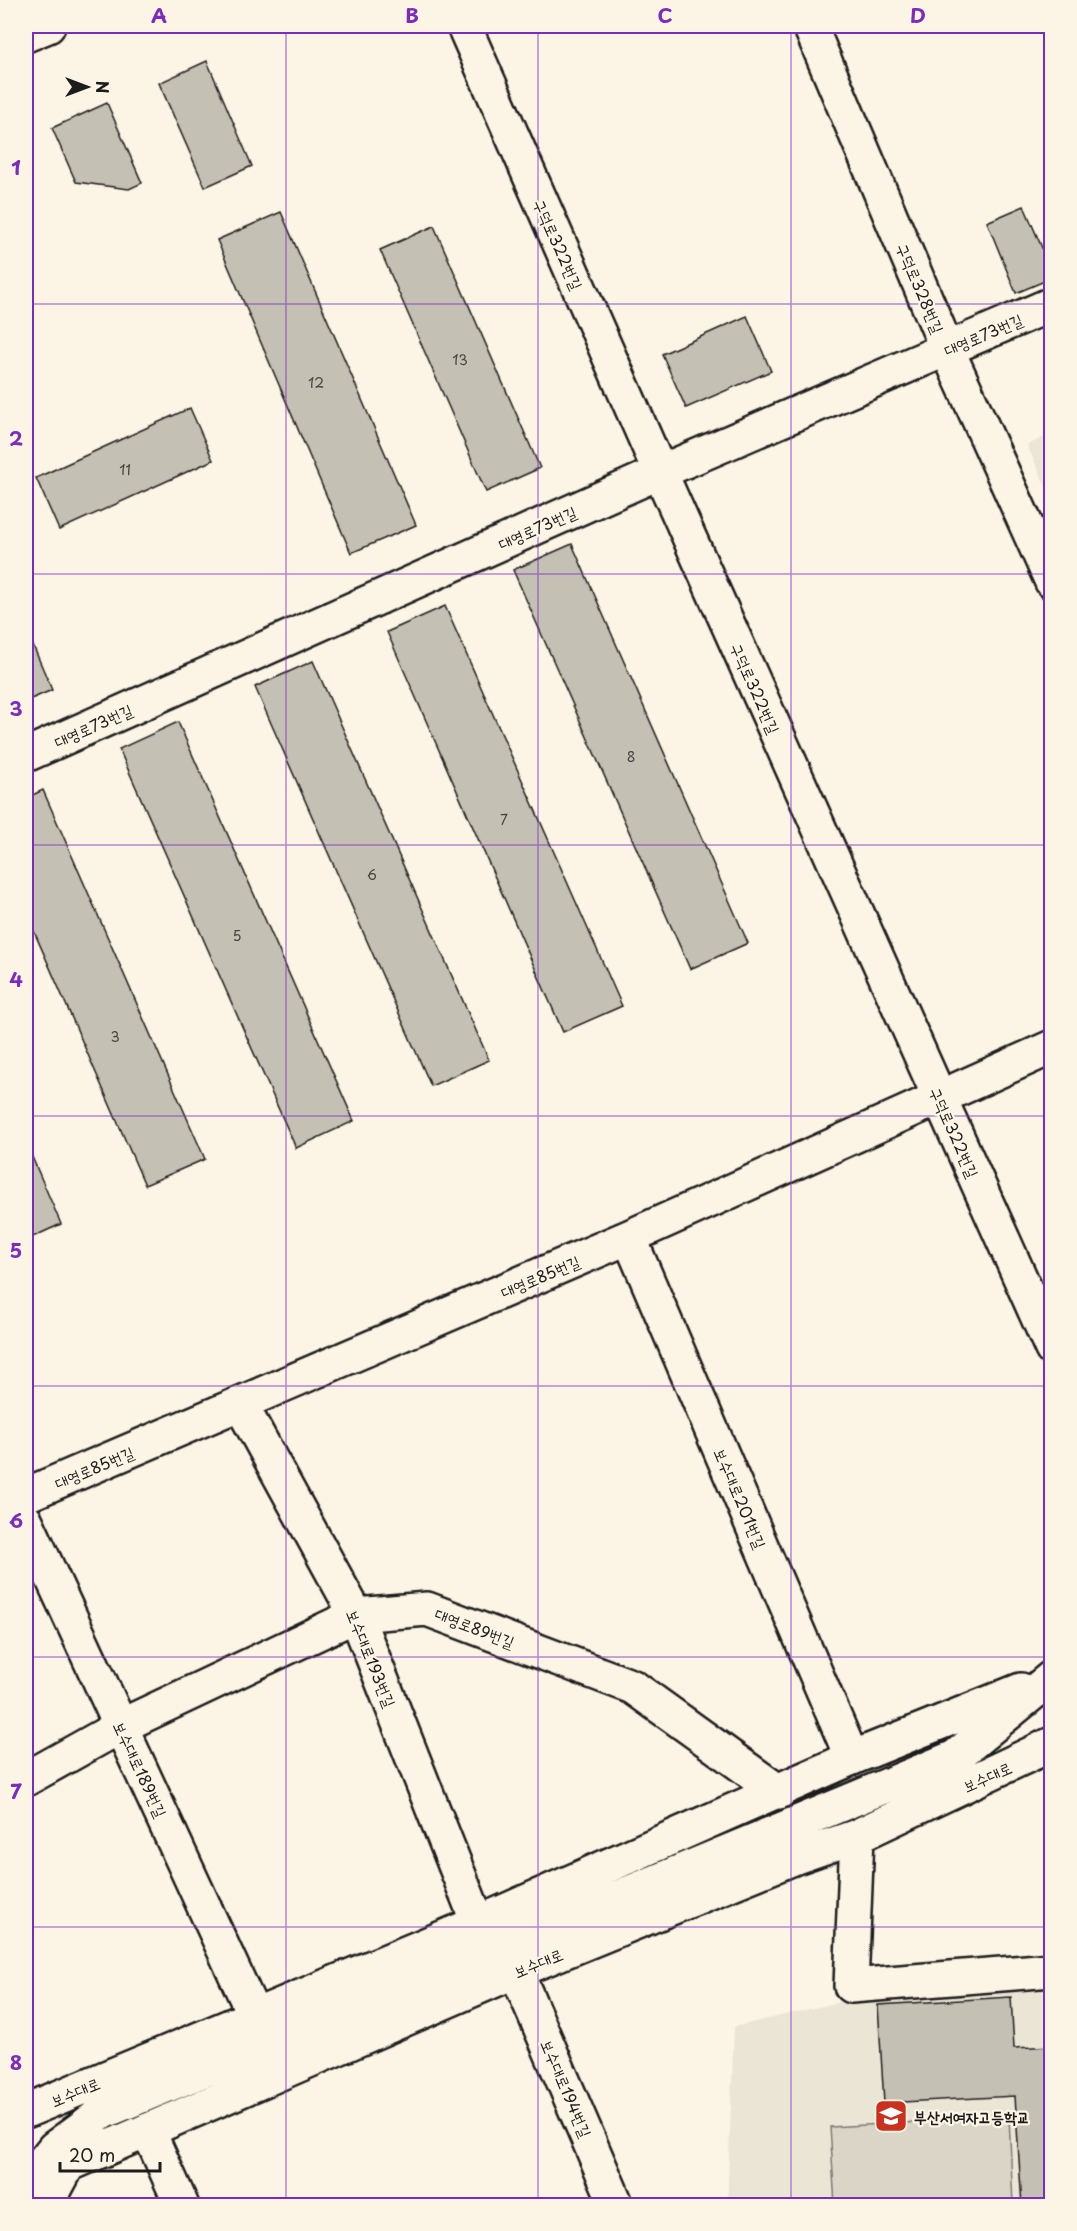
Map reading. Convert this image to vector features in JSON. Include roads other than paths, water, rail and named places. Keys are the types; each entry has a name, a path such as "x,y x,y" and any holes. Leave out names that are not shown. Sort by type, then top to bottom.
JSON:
{"street":[{"path":"26,36 48,26"},
{"name":"구덕로322번길","path":"464,26 660,472 1052,1349"},
{"name":"구덕로328번길","path":"810,26 947,349 1052,582"},
{"name":"대영로73번길","path":"26,755 660,472 1052,304"},
{"name":"대영로85번길","path":"26,1495 241,1405 629,1237 1052,1047"},
{"name":"보수대로201번길","path":"629,1237 852,1758"},
{"name":"보수대로193번길","path":"241,1405 356,1615 478,1923"},
{"name":"보수대로189번길","path":"26,1521 255,2017"},
{"name":"대영로89번길","path":"26,1779 121,1726 356,1615 427,1609 633,1687 779,1792"},
{"path":"47,2189 54,2148 103,2112 955,1757 1051,1677"},
{"name":"보수대로","path":"26,2111 478,1923 852,1758 1051,1677"},
{"name":"보수대로","path":"47,2189 147,2130 516,1971 796,1857 856,1836 1052,1744"},
{"path":"856,1836 851,1986 1052,1970"},
{"name":"보수대로194번길","path":"516,1971 617,2205"},
{"path":"147,2130 182,2205"}],"place":[{"name":"부산서여자고등학교","path":"891,2116"}]}
